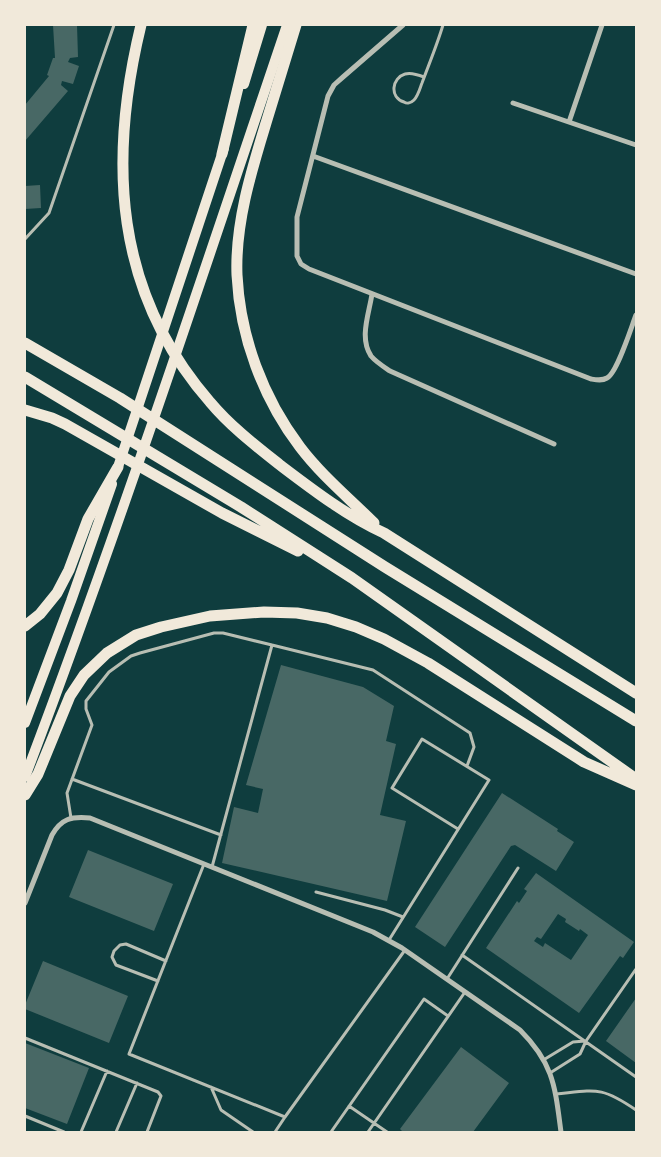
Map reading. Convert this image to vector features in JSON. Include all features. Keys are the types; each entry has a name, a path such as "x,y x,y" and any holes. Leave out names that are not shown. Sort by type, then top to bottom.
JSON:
{"highway":[{"path":"141,25 125,113 123,180 130,240 146,299 168,344 194,383 211,404 264,452 341,509 384,533 636,693"},
{"path":"222,154 253,25"},
{"path":"25,723 118,467 222,154 262,25"},
{"path":"25,777 70,659 166,385 286,25"},
{"path":"296,25 254,162 242,220 237,274 243,322 255,366 264,388 300,448 331,483 384,533"},
{"path":"25,343 120,398 160,425 636,722"},
{"path":"25,377 153,453 352,578 636,779"},
{"path":"25,410 52,418 104,445 222,513 352,578"},
{"path":"25,626 40,614 57,593 69,570 88,519 118,467"},
{"path":"25,795 38,774 70,696 84,675 107,653 136,635 161,627 210,616 264,612 298,613 327,618 356,627 384,639 428,663 584,762 636,785"}],"street":[{"path":"404,25 334,85 328,96 297,217 297,256 301,264 372,294 592,379 601,380 608,378 615,370 636,315"},
{"path":"569,122 602,25"},
{"path":"513,103 636,145"},
{"path":"312,156 636,274"},
{"path":"372,294 365,335 372,356 379,364 390,371 554,444"},
{"path":"25,903 52,835 58,825 72,818 80,817 90,818 374,932 405,950 447,979 520,1030 532,1042 545,1059 550,1073 556,1094 561,1132"}],"lane":[{"path":"25,238 49,213 114,25"},
{"path":"424,76 405,74 397,79 393,87 398,100 412,103 416,99 443,25"},
{"path":"72,818 67,793 92,725 86,709 86,701 89,696 109,672 131,656 214,633 373,670 470,733 474,747 467,766"},
{"path":"212,867 272,645"},
{"path":"389,940 489,780 422,739 392,788 458,829"},
{"path":"71,779 221,835"},
{"path":"204,864 129,1054 285,1117"},
{"path":"447,979 518,868"},
{"path":"316,892 385,910 403,917"},
{"path":"158,981 116,965 113,961 114,951 120,945 126,944 166,961"},
{"path":"275,1132 405,950"},
{"path":"462,955 636,1077"},
{"path":"550,1073 580,1054 586,1041 636,969"},
{"path":"368,1132 465,992"},
{"path":"331,1132 424,999 448,1016"},
{"path":"25,1038 158,1092 161,1096 147,1132"},
{"path":"545,1059 573,1042 586,1041"},
{"path":"81,1132 107,1071"},
{"path":"116,1132 137,1083"},
{"path":"211,1088 221,1110 253,1132"},
{"path":"556,1094 600,1091 618,1098 636,1110"},
{"path":"350,1106 387,1132"},
{"path":"25,1116 64,1132"}],"building":[{"path":"53,25 77,25 78,57 70,58 68,62 79,66 73,84 62,81 61,85 68,91 25,141 25,105 49,76 47,75 53,58 55,58"},
{"path":"40,185 41,208 25,209 25,186"},
{"path":"281,665 363,687 394,706 386,741 396,744 380,815 406,821 387,901 222,863 234,807 258,813 263,789 246,785"},
{"path":"502,793 558,829 557,831 574,842 556,871 515,845 511,846 445,947 415,927"},
{"path":"88,850 173,884 154,931 69,897"},
{"path":"536,873 634,942 623,958 620,956 579,1013 486,948 517,901 519,903 527,891 524,889","holes":["558,914 566,919 565,922 588,935 571,960 545,943 543,947 534,941 537,937 541,939"]},
{"path":"43,961 128,996 109,1043 25,1009"},
{"path":"636,998 636,1063 606,1041"},
{"path":"25,1043 89,1068 67,1124 25,1108"},
{"path":"461,1047 509,1083 473,1132 403,1132 400,1129"}]}
